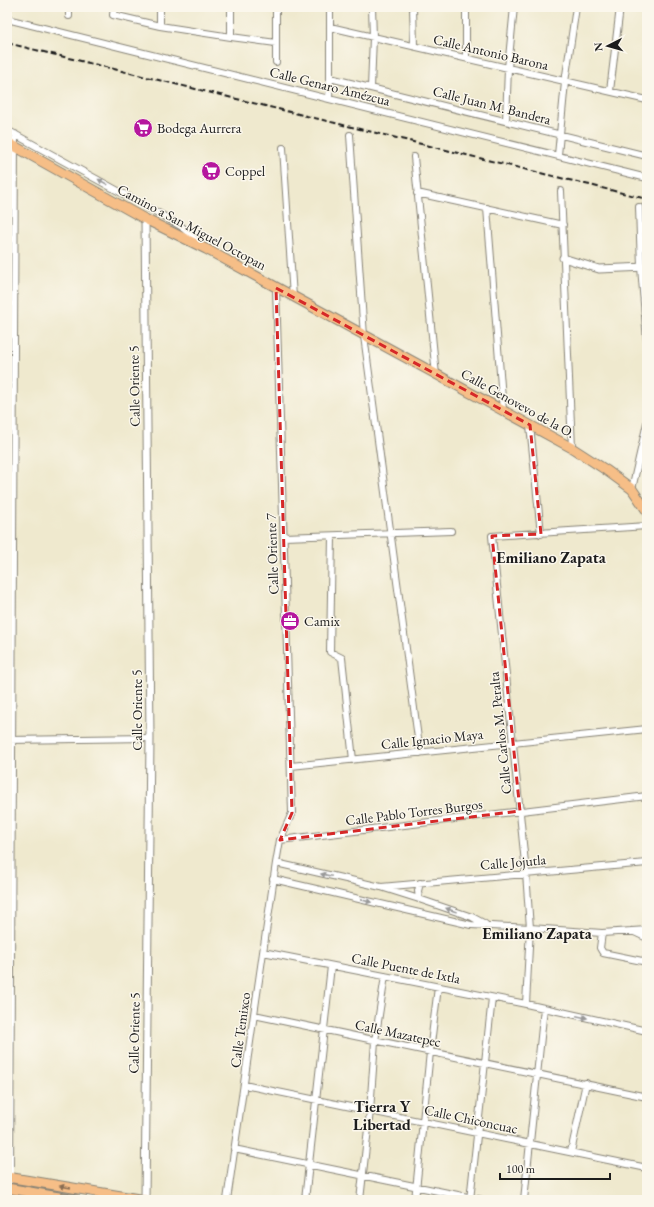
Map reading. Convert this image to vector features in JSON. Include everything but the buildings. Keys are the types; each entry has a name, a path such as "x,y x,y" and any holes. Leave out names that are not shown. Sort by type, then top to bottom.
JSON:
{"main road":[{"name":"Camino a San Miguel Octopan","path":"11,144 145,219 206,249 364,336"},
{"name":"Calle Genovevo de la O.","path":"364,336 572,448 606,470 632,490 647,511"},
{"path":"9,1177 124,1198 139,1199"},
{"path":"8,1188 76,1200"}],"street":[{"path":"69,7 69,16"},
{"path":"114,7 113,15 160,26 231,38 276,43"},
{"path":"160,7 160,26"},
{"path":"231,7 231,38"},
{"path":"276,7 276,62"},
{"path":"329,98 330,7"},
{"path":"371,88 373,37 372,7"},
{"path":"413,7 414,46"},
{"path":"466,7 466,58"},
{"path":"506,121 508,68 514,7"},
{"path":"558,155 565,82 576,7"},
{"path":"610,92 620,7"},
{"name":"Calle Genaro Amézcua","path":"7,19 647,178"},
{"name":"Calle Antonio Barona","path":"330,27 647,100"},
{"name":"Calle Juan M. Bandera","path":"330,78 647,156"},
{"path":"7,130 182,227 206,249"},
{"path":"8,1188 11,144 15,134"},
{"path":"350,135 364,336 420,753"},
{"path":"283,148 293,297"},
{"path":"414,157 436,374"},
{"path":"561,191 572,448"},
{"path":"418,193 563,225"},
{"path":"639,207 644,267 647,341"},
{"path":"487,208 504,411"},
{"name":"Calle Oriente 5","path":"139,1199 150,738 145,219"},
{"path":"563,258 599,269 644,267"},
{"name":"Calle Oriente 7","path":"276,288 292,813 280,840 276,864"},
{"path":"632,490 647,423"},
{"path":"530,425 541,534 647,526"},
{"path":"284,537 451,531"},
{"name":"Calle Carlos M. Peralta","path":"526,1004 530,928 526,873 492,536 541,534"},
{"path":"332,536 330,652 342,658 353,760"},
{"name":"Calle Ignacio Maya","path":"291,766 647,729"},
{"path":"10,740 150,738"},
{"name":"Calle Pablo Torres Burgos","path":"280,840 647,796"},
{"name":"Calle Jojutla","path":"382,887 647,863"},
{"path":"276,864 382,887 472,918 487,926"},
{"name":"Calle Temixco","path":"227,1200 276,864"},
{"path":"273,879 471,925 602,933 647,930"},
{"path":"419,899 418,891 420,883"},
{"path":"630,931 647,938"},
{"path":"602,933 600,948 603,953 647,962"},
{"name":"Calle Puente de Ixtla","path":"263,952 526,1004 647,1031"},
{"path":"305,1200 331,966"},
{"path":"360,1200 370,1111 375,1041 384,976"},
{"path":"415,1200 438,987"},
{"path":"470,1199 492,998"},
{"path":"524,1200 544,1008"},
{"name":"Calle Mazatepec","path":"254,1016 586,1083 647,1097"},
{"path":"570,1152 586,1083"},
{"name":"Calle Chiconcuac","path":"244,1085 647,1168"},
{"path":"234,1149 470,1199 482,1200"}],"highlighted area":[{"path":"276,288 530,425 541,534 492,536 520,811 280,840 292,813"}],"railway":[{"path":"7,43 647,199"}],"place":[{"name":"Bodega Aurrera","path":"143,128"},
{"name":"Coppel","path":"211,171"},
{"name":"Camix","path":"290,621"}],"district":[{"name":"Emiliano Zapata","path":"551,557"},
{"name":"Emiliano Zapata","path":"537,933"},
{"name":"Tierra Y Libertad","path":"382,1115"}]}
